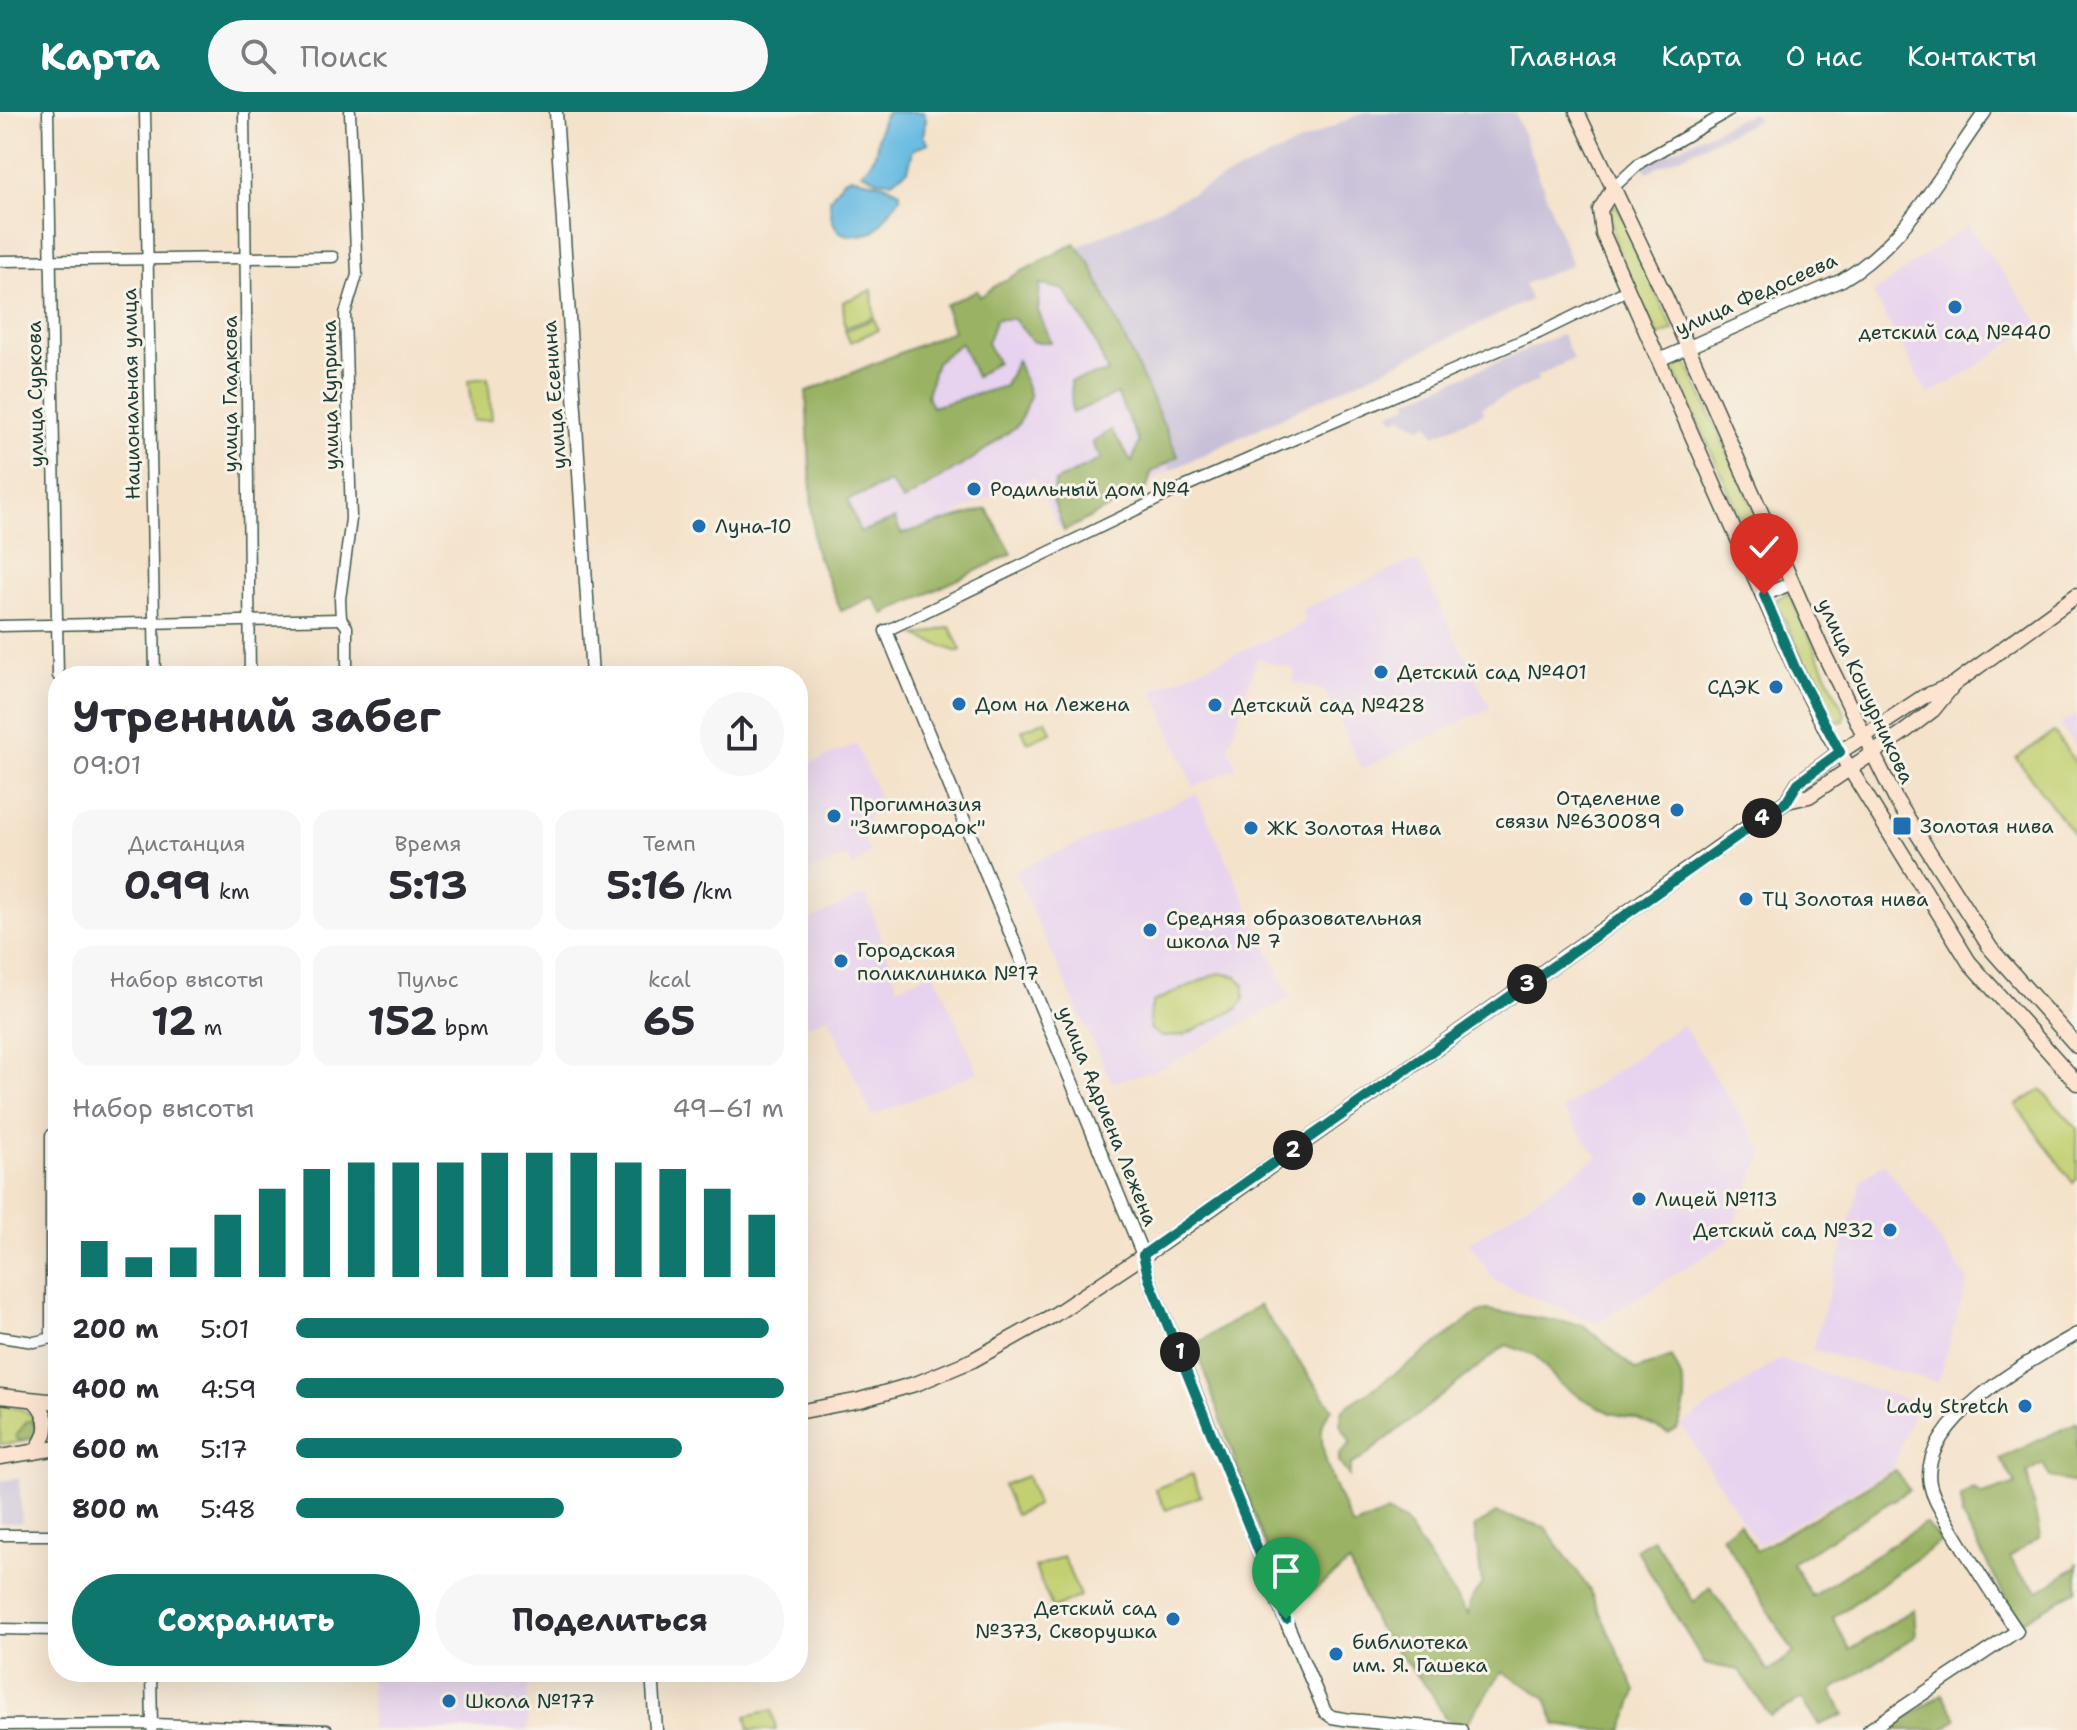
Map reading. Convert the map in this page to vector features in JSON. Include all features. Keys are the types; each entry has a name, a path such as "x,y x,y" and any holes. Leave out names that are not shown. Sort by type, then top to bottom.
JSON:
{"main road":[{"name":"улица Кошурникова","path":"1577,112 1687,345 1792,583 1900,807 1991,949 2077,1046"},
{"name":"улица Кошурникова","path":"1614,187 1600,210 1603,234 1795,668 1840,752 1969,962 2077,1083"},
{"path":"1787,801 1798,783 1840,752 1923,697 1954,684 2077,595"},
{"path":"808,1410 860,1400 918,1383 973,1360 1054,1315 1787,801 1809,796 1904,732 1933,710 1954,684"},
{"path":"1900,807 1887,765 1892,750 1904,732"},
{"path":"0,1396 48,1401"},
{"path":"34,1400 42,1408 47,1430 44,1441 34,1452"},
{"path":"0,1457 48,1450"}],"street":[{"name":"улица Суркова","path":"48,112 58,666"},
{"name":"Национальная улица","path":"145,112 155,666"},
{"name":"улица Гладкова","path":"244,112 250,666"},
{"name":"улица Куприна","path":"347,666 347,627 341,619 340,599 351,519 345,314 357,275 350,112"},
{"name":"улица Есенина","path":"556,112 591,666"},
{"path":"1614,187 1641,162 1728,112"},
{"name":"улица Федосеева","path":"1659,360 1687,345 1842,280 1864,267 1903,227 1985,112"},
{"path":"0,261 333,257"},
{"path":"886,631 1177,490 1539,333 1627,290"},
{"name":"улица Кошурникова","path":"1764,595 1792,583"},
{"path":"0,626 341,619"},
{"name":"улица Адриена Лежена","path":"886,631 1143,1255 1149,1279 1243,1509 1270,1584 1325,1712 1332,1717 1350,1720 1461,1730"},
{"path":"1869,1730 2017,1631 1938,1506 1929,1482 1929,1470 1951,1423 1984,1392 2077,1334"},
{"path":"0,1337 34,1342 48,1338"},
{"path":"0,1535 48,1535"},
{"path":"0,1629 48,1630"},
{"path":"151,1682 152,1727"},
{"path":"653,1682 656,1730"},
{"path":"0,1725 327,1730"}],"shaded area":[{"path":"1364,112 1515,112 1572,265 1524,284 1530,300 1171,470 1065,253"},
{"path":"1753,112 1759,120 1647,172 1643,165"},
{"name":"детский сад №440","path":"1967,225 2039,322 1978,366 1928,395 1873,293"},
{"path":"1065,253 1171,470 1058,528 1034,477 953,515 971,555 841,611 814,547 806,392 954,331"},
{"path":"1562,334 1573,359 1537,376 1538,381 1482,407 1484,413 1435,435 1428,424 1419,427 1401,417 1394,420 1390,412 1409,405 1408,400"},
{"path":"1410,562 1419,564 1490,708 1362,769 1325,691 1293,682 1295,670 1257,658 1229,747 1236,768 1194,787 1153,690 1296,627 1306,621 1301,610"},
{"path":"2077,714 2077,748 2060,725"},
{"name":"Прогимназия \"Зимгородок\"","path":"856,745 879,795 861,836 870,851 853,868 848,856 808,872 808,764"},
{"name":"Средняя образовательная школа № 7","path":"1196,794 1290,998 1164,1067 1112,1083 1014,871"},
{"path":"866,894 898,987 934,972 978,1072 872,1116 829,1018 864,1003 808,1025 808,921"},
{"name":"Лицей №113","path":"1682,1024 1763,1152 1727,1242 1597,1323 1496,1282 1469,1243 1598,1157 1562,1109"},
{"name":"Детский сад №32","path":"1884,1163 1968,1280 1938,1382 1812,1350 1862,1179"},
{"path":"1780,1359 1917,1403 1892,1469 1758,1545 1681,1425"},
{"path":"19,1478 22,1523 0,1523 0,1481"},
{"name":"Школа №177","path":"371,1682 528,1682 528,1730 371,1730"}],"green space":[{"path":"1612,205 1618,207 1673,330 1659,336 1619,254 1611,220"},
{"path":"1075,243 1090,263 1178,456 1151,473 1147,488 1064,531 1053,500 1055,482 1101,459 1092,443 1111,430 1132,462 1139,442 1117,394 1072,413 1071,381 1108,372 1090,330 1064,290 1040,284 1038,311 1051,342 1033,342 1014,319 996,319 987,343 997,362 976,377 961,343 936,362 927,395 932,407 1005,386 1017,360 1030,396 1018,425 974,458 903,501 890,482 848,500 860,532 895,519 901,534 987,509 1012,554 884,614 873,597 841,611 814,547 806,392 953,331 945,305 977,290 980,297 998,284"},
{"path":"872,290 874,317 845,328 843,302"},
{"path":"874,319 878,330 850,342 845,331"},
{"path":"1684,357 1786,580 1772,586 1672,365"},
{"path":"488,378 492,419 473,421 468,380"},
{"path":"1789,593 1845,714 1844,721 1834,722 1830,715 1775,600"},
{"path":"950,627 961,650 957,652 917,636"},
{"path":"1046,720 1051,732 1028,742 1022,730"},
{"path":"2054,732 2077,765 2077,839 2016,758"},
{"path":"1218,973 1236,976 1244,985 1244,999 1237,1009 1183,1035 1162,1037 1151,1030 1149,1017 1153,1002"},
{"path":"2041,1090 2077,1128 2077,1179 2073,1183 2016,1105"},
{"path":"1259,1305 1332,1408 1323,1424 1323,1448 1331,1477 1353,1527 1387,1512 1404,1521 1468,1615 1470,1603 1482,1583 1474,1527 1496,1513 1545,1527 1589,1589 1636,1691 1623,1730 1556,1725 1546,1698 1502,1671 1470,1719 1463,1724 1445,1718 1431,1692 1377,1627 1349,1563 1293,1607 1262,1537 1195,1345"},
{"path":"1486,1310 1583,1325 1636,1370 1672,1357 1685,1393 1684,1409 1677,1429 1668,1433 1637,1419 1611,1413 1560,1384 1535,1355 1506,1345 1351,1464 1349,1476 1339,1462 1339,1454 1351,1443 1340,1424 1343,1409 1473,1316"},
{"path":"0,1406 17,1408 30,1415 36,1424 35,1431 28,1439 0,1444"},
{"path":"27,1421 32,1421 38,1433 34,1438 19,1441 16,1436"},
{"path":"2077,1422 2077,1484 2050,1477 2043,1464 2027,1473 2040,1537 2010,1557 2020,1575 2039,1591 2076,1567 2077,1562 2077,1590 2019,1623 1962,1516 1961,1497 1973,1489 1983,1495 2016,1484 2000,1459"},
{"path":"1895,1470 1909,1490 1792,1563 1812,1596 1925,1523 1941,1541 1833,1618 1850,1650 1914,1609 1916,1636 1832,1691 1844,1715 1819,1725 1802,1699 1770,1716 1739,1670 1705,1664 1636,1549 1653,1539 1694,1602 1710,1587 1768,1671 1794,1653 1722,1536 1739,1522 1756,1551"},
{"path":"1192,1474 1201,1496 1166,1510 1155,1489"},
{"path":"1027,1476 1037,1505 1015,1515 1003,1485"},
{"path":"1063,1556 1080,1596 1053,1609 1035,1568"},
{"path":"1942,1694 1957,1718 1942,1730 1890,1730"},
{"path":"772,1710 776,1730 749,1730 746,1716"}],"water":[{"path":"888,112 924,112 923,136 928,143 913,150 908,170 892,181 878,180 861,172 873,158 880,127"},
{"path":"851,177 884,184 900,192 900,198 875,231 847,235 836,227 830,199 843,180"}],"place":[{"name":"детский сад №440","path":"1955,307"},
{"name":"Родильный дом №4","path":"974,489"},
{"name":"Луна-10","path":"699,526"},
{"name":"Детский сад №401","path":"1381,672"},
{"name":"СДЭК","path":"1776,687"},
{"name":"Дом на Лежена","path":"959,704"},
{"name":"Детский сад №428","path":"1215,705"},
{"name":"Отделение связи №630089","path":"1677,810"},
{"name":"Прогимназия \"Зимгородок\"","path":"834,816"},
{"name":"Золотая нива","path":"1902,826"},
{"name":"ЖК Золотая Нива","path":"1251,828"},
{"name":"ТЦ Золотая нива","path":"1746,899"},
{"name":"Средняя образовательная школа № 7","path":"1150,930"},
{"name":"Городская поликлиника №17","path":"841,961"},
{"name":"Лицей №113","path":"1639,1199"},
{"name":"Детский сад №32","path":"1890,1230"},
{"name":"Lady Stretch","path":"2025,1406"},
{"name":"Детский сад №373, Скворушка","path":"1173,1619"},
{"name":"библиотека им. Я. Гашека","path":"1336,1654"},
{"name":"Школа №177","path":"449,1701"}],"route":[{"path":"1286,1619 1149,1279 1143,1255 1787,801 1798,783 1840,752 1795,668 1764,595"}]}
